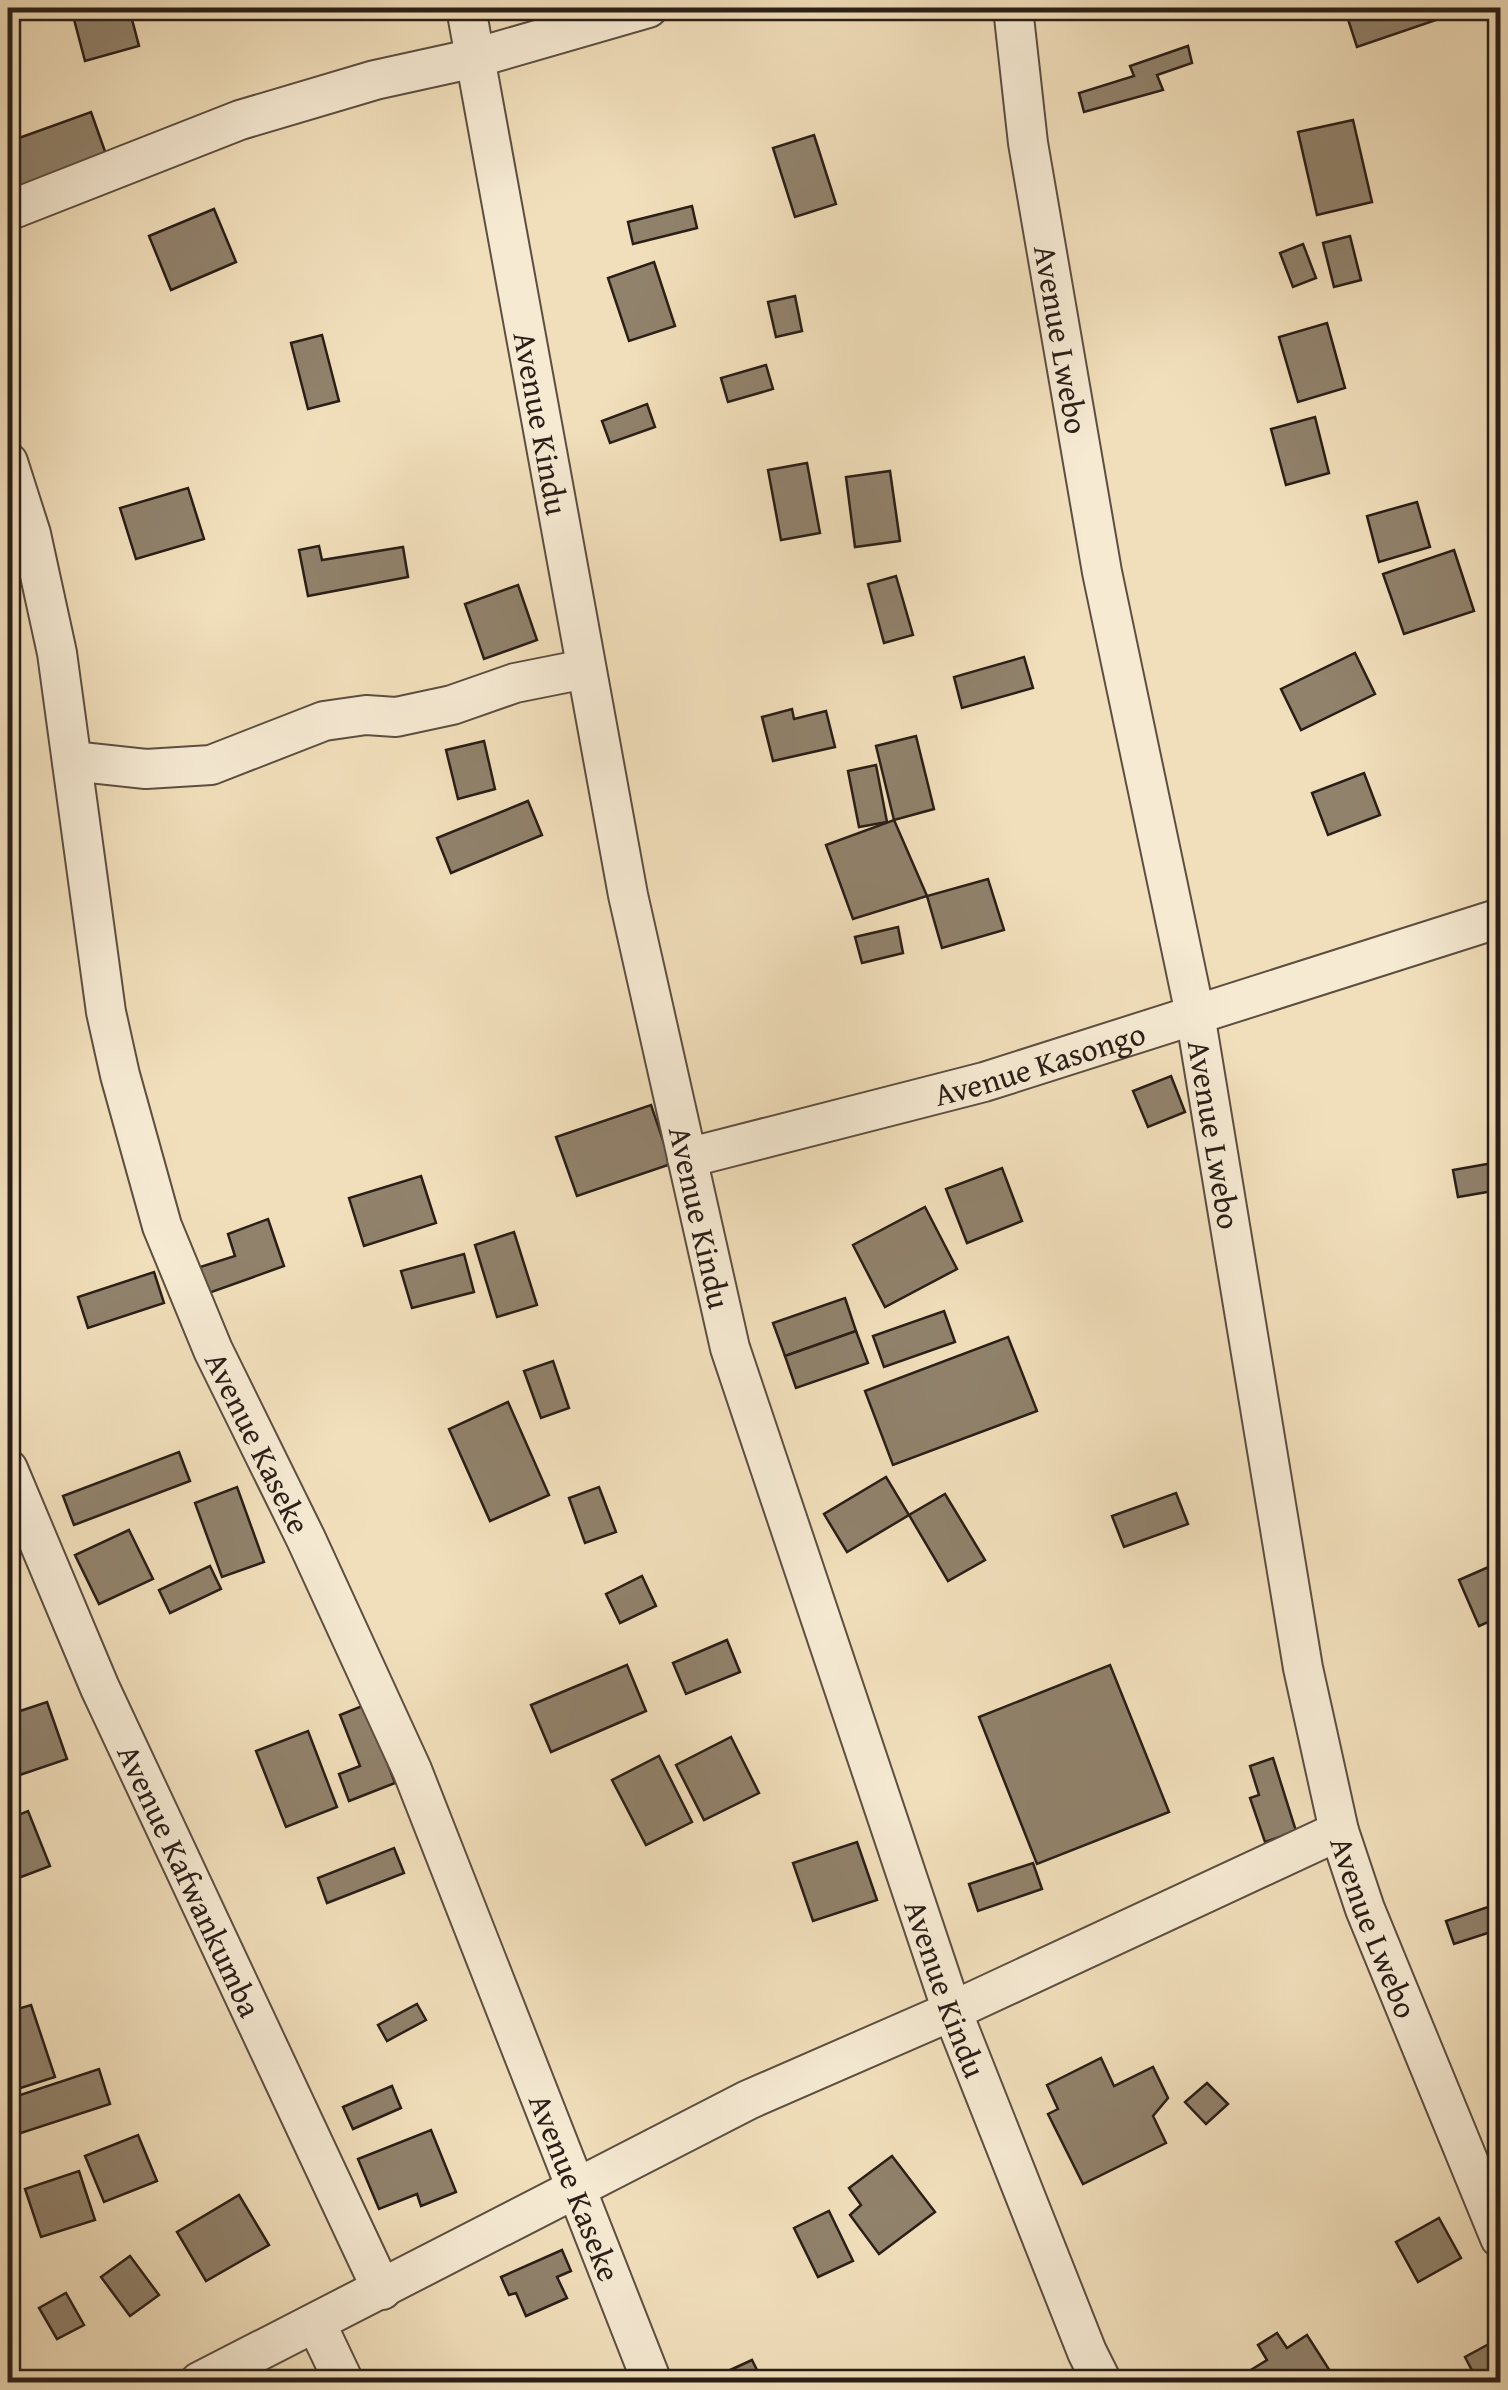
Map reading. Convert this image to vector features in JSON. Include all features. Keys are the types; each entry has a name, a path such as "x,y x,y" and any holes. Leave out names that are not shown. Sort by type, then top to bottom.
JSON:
{"street":[{"name":"Avenue Kindu","path":"466,8 628,895 730,1348 952,2011 1086,2352 1102,2382"},
{"path":"8,210 240,120 374,80 475,58 648,8"},
{"name":"Avenue Lwebo","path":"1014,8 1028,143 1102,572 1194,1014 1303,1668 1340,1830 1365,1908 1500,2238"},
{"name":"Avenue Kaseke","path":"8,462 43,584 57,654 106,1012 162,1226 213,1350 306,1539 412,1770 652,2382"},
{"path":"72,761 146,769 211,765 324,721 396,717 515,683 585,669"},
{"name":"Avenue Kasongo","path":"686,1158 984,1082 1500,918"},
{"name":"Avenue Kafwankumba","path":"8,1469 100,1688 382,2290"},
{"path":"199,2382 748,2100 952,2011 1340,1830"},
{"path":"316,2323 344,2382"}],"building":[{"path":"71,8 129,8 139,46 85,61"},
{"path":"1363,8 1471,8 1357,47 1346,13"},
{"path":"1188,46 1192,63 1157,75 1163,90 1084,112 1079,93 1134,76 1130,66"},
{"path":"91,112 107,157 8,192 8,142"},
{"path":"1353,120 1372,202 1317,215 1298,132"},
{"path":"814,135 836,204 795,217 773,148"},
{"path":"692,206 697,228 633,244 628,222"},
{"path":"214,209 236,262 171,290 149,236"},
{"path":"1350,236 1361,280 1334,287 1323,243"},
{"path":"1303,244 1316,278 1293,287 1280,253"},
{"path":"654,262 675,326 629,341 608,278"},
{"path":"795,296 802,331 776,337 768,302"},
{"path":"1327,323 1345,388 1298,402 1279,337"},
{"path":"322,335 339,401 308,409 291,343"},
{"path":"766,365 773,389 728,402 721,378"},
{"path":"647,404 655,427 610,443 602,421"},
{"path":"1315,417 1329,473 1286,485 1271,429"},
{"path":"807,463 820,533 781,540 768,470"},
{"path":"890,471 900,541 855,547 846,477"},
{"path":"188,488 204,539 136,559 120,508"},
{"path":"1417,502 1430,547 1379,562 1367,516"},
{"path":"319,546 322,560 403,547 408,577 308,596 299,550"},
{"path":"1454,550 1474,611 1404,634 1383,574"},
{"path":"896,576 913,635 884,643 868,584"},
{"path":"518,585 537,640 484,659 465,604"},
{"path":"1355,653 1375,694 1301,730 1281,689"},
{"path":"1024,657 1033,688 962,708 954,677"},
{"path":"792,709 794,719 826,711 835,747 773,761 762,717"},
{"path":"916,736 934,809 894,820 876,746"},
{"path":"484,741 495,789 458,799 446,750"},
{"path":"876,765 887,822 859,827 848,771"},
{"path":"1364,773 1380,815 1328,835 1312,793"},
{"path":"528,801 542,835 451,873 437,838"},
{"path":"894,820 927,896 853,919 826,845"},
{"path":"988,879 1004,930 942,948 927,896"},
{"path":"898,927 903,953 862,963 855,937"},
{"path":"1171,1076 1185,1112 1148,1127 1133,1091"},
{"path":"651,1105 671,1164 577,1196 556,1137"},
{"path":"1493,1163 1499,1190 1458,1197 1453,1170"},
{"path":"1002,1168 1022,1221 967,1243 946,1189"},
{"path":"421,1176 436,1223 364,1246 349,1198"},
{"path":"925,1207 957,1269 885,1307 853,1245"},
{"path":"268,1219 284,1266 206,1294 197,1268 235,1256 228,1234"},
{"path":"514,1232 537,1305 497,1317 475,1245"},
{"path":"464,1254 474,1292 412,1308 401,1271"},
{"path":"154,1272 164,1303 88,1328 78,1297"},
{"path":"845,1298 856,1331 785,1356 773,1323"},
{"path":"944,1311 955,1342 884,1367 873,1336"},
{"path":"856,1331 868,1363 796,1388 785,1356"},
{"path":"1008,1337 1037,1411 893,1465 865,1391"},
{"path":"553,1361 569,1408 541,1418 524,1371"},
{"path":"508,1402 549,1495 490,1521 449,1429"},
{"path":"179,1452 190,1481 74,1525 63,1496"},
{"path":"886,1477 909,1515 847,1552 824,1514"},
{"path":"237,1487 264,1562 222,1577 195,1503"},
{"path":"599,1487 616,1532 585,1543 569,1498"},
{"path":"1176,1493 1188,1524 1124,1547 1112,1516"},
{"path":"945,1494 985,1560 948,1581 909,1515"},
{"path":"129,1530 153,1579 99,1604 75,1555"},
{"path":"1500,1562 1500,1617 1479,1626 1459,1580"},
{"path":"210,1566 221,1589 170,1613 159,1590"},
{"path":"642,1576 656,1606 620,1623 606,1594"},
{"path":"727,1640 740,1672 686,1694 673,1663"},
{"path":"627,1665 646,1711 551,1752 531,1705"},
{"path":"1110,1665 1169,1812 1037,1864 979,1717"},
{"path":"47,1702 67,1759 8,1779 8,1715"},
{"path":"365,1705 395,1783 349,1801 339,1774 360,1766 340,1715"},
{"path":"308,1731 337,1807 286,1827 256,1751"},
{"path":"731,1737 759,1793 704,1820 676,1765"},
{"path":"659,1756 692,1822 646,1845 612,1780"},
{"path":"1273,1758 1296,1831 1265,1842 1250,1798 1259,1795 1250,1766"},
{"path":"28,1811 50,1866 8,1882 8,1819"},
{"path":"857,1842 877,1900 813,1921 793,1863"},
{"path":"394,1848 404,1873 327,1903 318,1878"},
{"path":"1033,1863 1042,1889 978,1911 969,1884"},
{"path":"1500,1903 1500,1929 1454,1944 1446,1921"},
{"path":"417,2004 426,2020 387,2041 378,2025"},
{"path":"31,2005 55,2077 8,2092 8,2012"},
{"path":"1101,2058 1114,2086 1153,2067 1168,2098 1153,2116 1166,2143 1083,2184 1048,2114 1058,2109 1047,2085"},
{"path":"99,2069 110,2104 18,2134 8,2099"},
{"path":"1207,2083 1228,2104 1206,2124 1185,2102"},
{"path":"392,2086 401,2108 353,2129 343,2107"},
{"path":"431,2130 456,2192 421,2206 417,2194 379,2209 358,2159"},
{"path":"138,2135 157,2181 104,2202 85,2156"},
{"path":"892,2156 935,2212 879,2254 850,2215 861,2205 849,2188"},
{"path":"79,2171 95,2220 41,2237 25,2189"},
{"path":"239,2195 269,2245 206,2281 177,2232"},
{"path":"829,2211 853,2261 818,2277 794,2228"},
{"path":"1439,2218 1461,2258 1418,2282 1396,2242"},
{"path":"562,2250 571,2271 557,2277 567,2298 526,2316 516,2293 509,2295 501,2277"},
{"path":"130,2256 159,2295 130,2316 101,2277"},
{"path":"66,2293 84,2325 57,2339 39,2308"},
{"path":"1277,2333 1287,2348 1307,2335 1337,2382 1257,2382 1249,2371 1267,2360 1258,2345"},
{"path":"1500,2338 1500,2382 1478,2382 1465,2357"},
{"path":"752,2360 763,2382 704,2382"}]}
